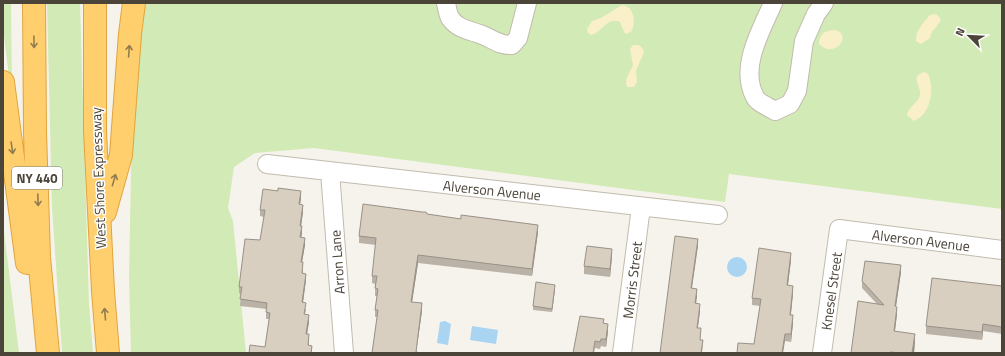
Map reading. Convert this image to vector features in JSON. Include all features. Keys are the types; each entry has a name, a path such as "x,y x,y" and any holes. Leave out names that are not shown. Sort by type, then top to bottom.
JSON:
{"highway":[{"name":"NY 440","path":"34,3 35,132 39,258 48,353"},
{"name":"West Shore Expressway","path":"95,3 95,131 103,291 108,353"},
{"path":"100,231 121,155 130,34 134,3"},
{"path":"3,82 38,353"}],"street":[{"path":"446,3 450,17 457,25 467,31 479,34 506,46 512,45 518,38 528,3"},
{"path":"773,3 751,54 749,78 756,98 775,111 790,104 797,91 804,41 816,14 824,3"},
{"name":"Alverson Avenue","path":"267,164 718,214"},
{"name":"Arron Lane","path":"330,172 344,353"},
{"name":"Morris Street","path":"622,353 642,206"},
{"name":"Alverson Avenue","path":"839,229 1002,250"},
{"name":"Knesel Street","path":"822,353 839,229"}],"green space":[{"path":"3,3 11,3 12,103 3,27"},
{"path":"47,3 80,3 89,304 93,353 62,353 52,208"},
{"path":"144,3 1002,3 1002,209 729,174 725,202 314,148 255,153 234,167 228,208 233,221 246,353 131,353 129,278 132,120"},
{"path":"3,223 19,353 3,353"}],"sand":[{"path":"622,5 630,8 632,12 634,24 631,32 626,34 620,22 612,21 595,34 591,35 588,33 587,29 592,21 601,18"},
{"path":"936,14 941,20 930,38 921,44 916,41 918,30 930,15"},
{"path":"833,30 842,35 842,40 836,48 825,48 819,44 821,36 825,32"},
{"path":"633,45 639,45 644,52 636,71 637,82 634,87 627,87 627,78 633,65 630,49"},
{"path":"924,72 928,74 930,80 930,100 924,113 920,118 914,121 907,115 909,109 918,99 920,93 917,76"}],"water":[{"path":"737,257 744,260 747,267 744,274 737,277 730,274 727,267 730,260"},
{"path":"445,321 451,324 448,345 437,343 440,322"},
{"path":"472,326 498,330 496,344 470,340"}],"building":[{"path":"278,188 301,191 299,204 303,205 300,237 305,238 301,262 303,262 302,273 306,274 302,302 306,303 304,314 309,315 306,334 309,334 308,345 312,346 311,353 249,353 250,345 265,347 270,313 266,312 267,303 240,299 242,287 239,287 245,239 260,240 265,210 260,210 263,189 278,191"},
{"path":"363,204 426,212 427,214 461,219 461,215 538,225 532,269 418,255 411,302 422,303 416,352 421,353 372,353 378,310 375,310 378,289 375,288 377,276 372,276 376,238 359,236"},
{"path":"675,236 698,239 691,288 697,289 695,303 700,304 697,328 701,328 700,340 703,340 701,353 660,353"},
{"path":"587,246 612,249 610,269 584,266"},
{"path":"759,248 791,253 787,285 793,286 790,315 793,315 791,334 785,334 782,353 737,353 738,343 754,344 761,299 752,298"},
{"path":"865,261 901,265 895,306 897,307 894,331 915,334 912,353 851,353 858,301 884,305 862,281"},
{"path":"932,278 1002,286 1002,327 983,324 982,332 926,326"},
{"path":"536,282 555,285 552,309 533,306"},
{"path":"580,316 604,319 603,323 608,324 606,339 601,339 600,342 595,341 593,353 573,353"}]}
